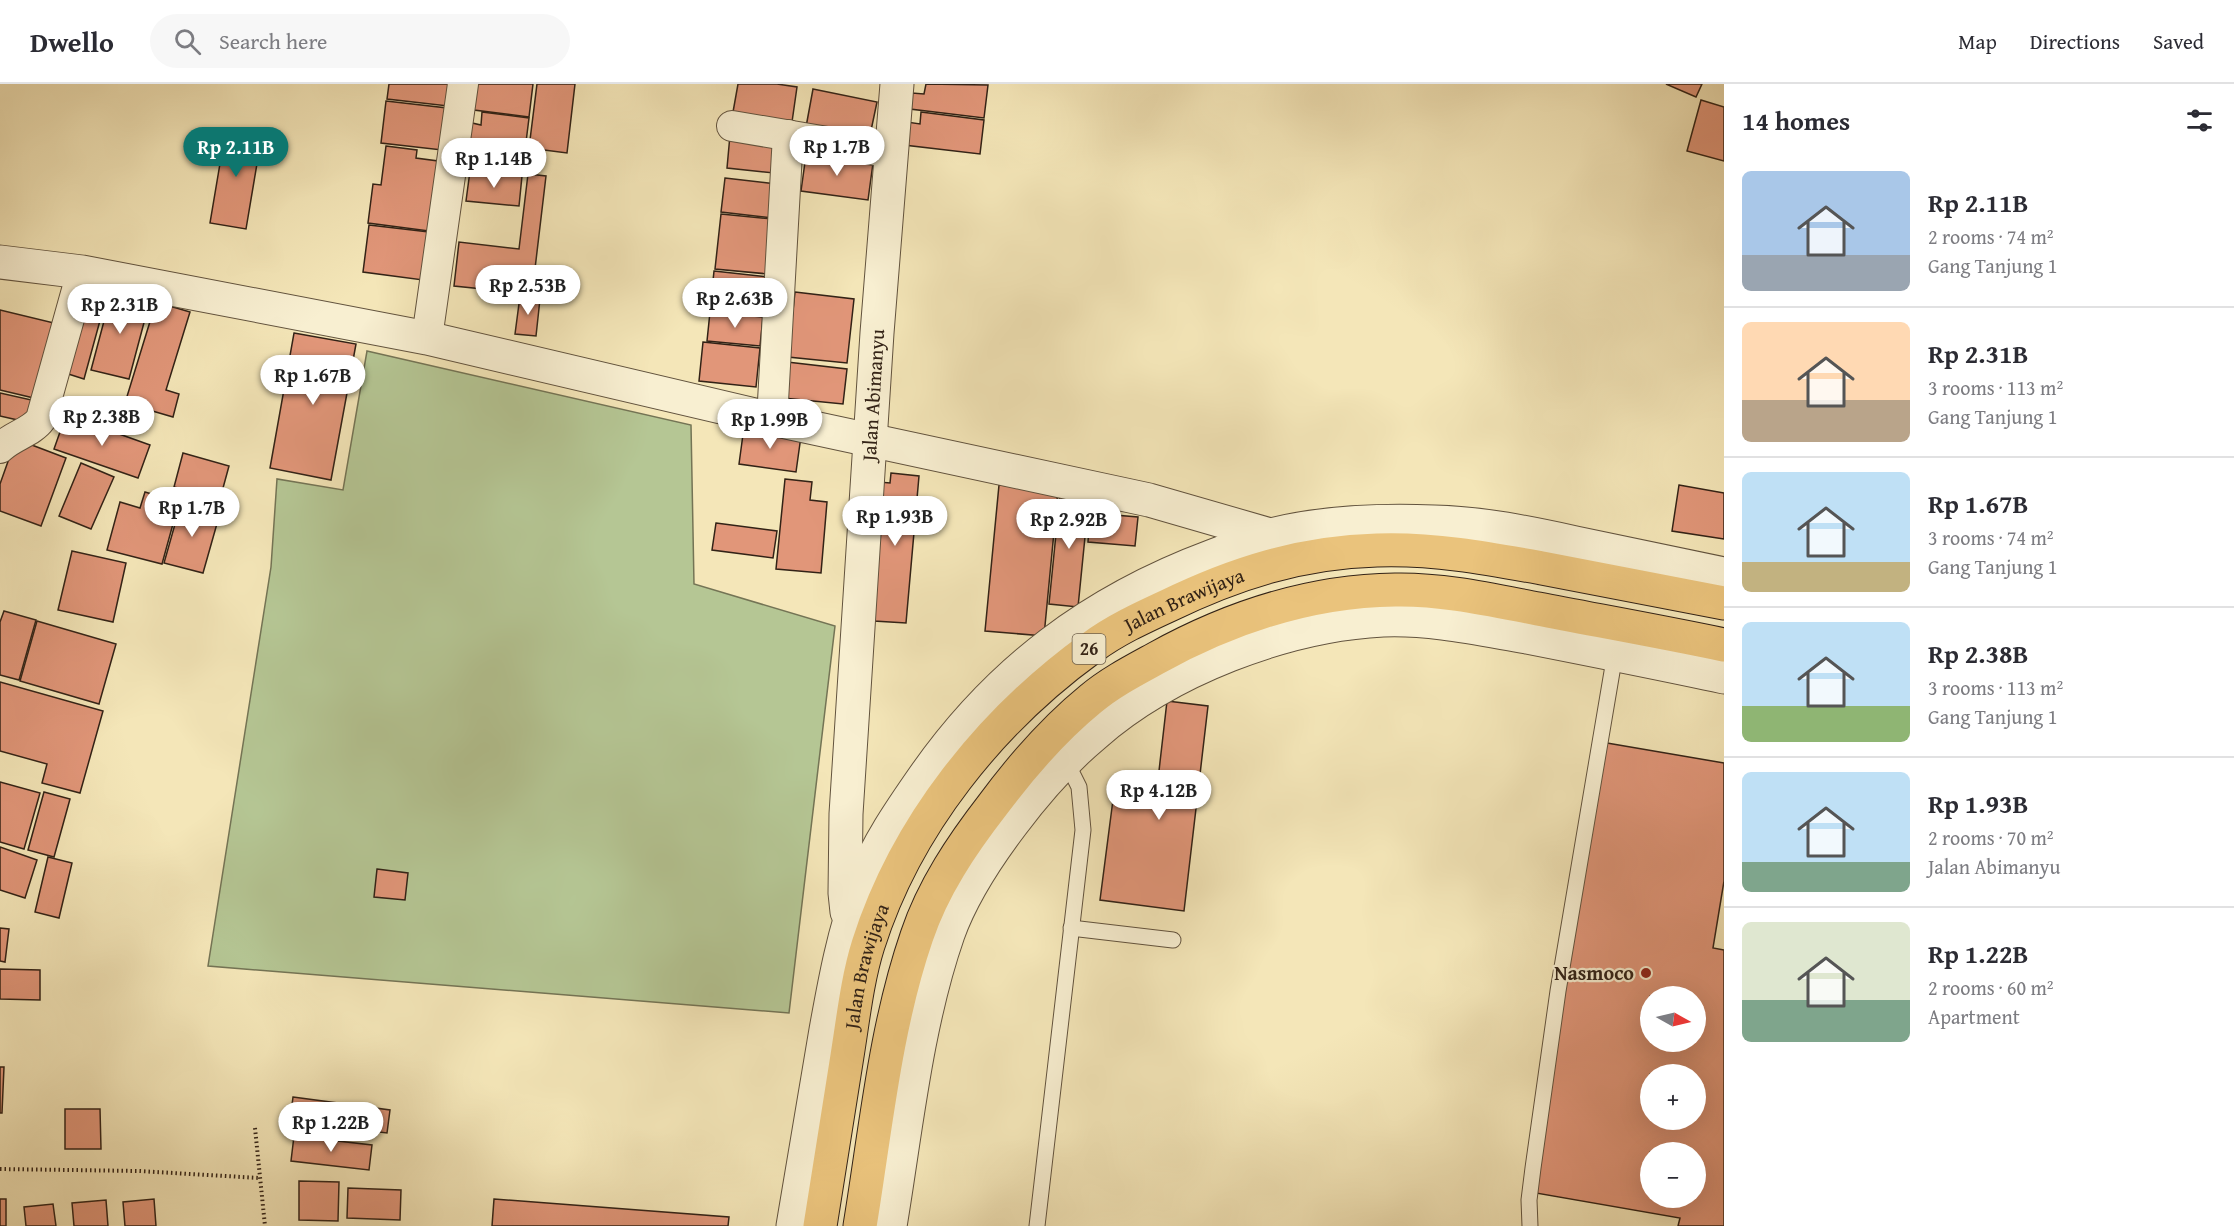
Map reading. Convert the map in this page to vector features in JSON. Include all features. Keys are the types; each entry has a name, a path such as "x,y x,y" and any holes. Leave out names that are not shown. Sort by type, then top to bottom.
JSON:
{"highway":[{"name":"Jalan Brawijaya","path":"820,1226 856,999 868,948 885,899 908,852 934,809 973,759 1014,712 1054,676 1094,645 1133,622 1238,575 1325,553 1366,550 1421,550 1475,556 1724,603"},
{"name":"Jalan Brawijaya","path":"860,1226 889,1046 918,933 942,881 970,835 1020,769 1059,727 1094,696 1185,642 1227,624 1274,608 1317,597 1363,591 1398,590 1473,597 1724,645"}],"street":[{"path":"427,338 463,84"},
{"name":"Jalan Abimanyu","path":"849,923 845,893 844,843 870,439 897,84"},
{"path":"732,126 892,153"},
{"path":"772,419 788,135"},
{"path":"0,262 81,272 427,338 772,419 1149,500 1269,535"},
{"path":"0,448 41,419 81,272"},
{"path":"793,1226 831,1007 849,923 864,880 908,801 938,757 971,716 1040,650 1074,625 1110,603 1182,567 1269,535 1326,526 1395,521 1467,524 1550,538 1724,574"},
{"path":"890,1226 923,1026 948,933 977,875 1026,805 1066,761 1096,733 1139,701 1182,676 1265,641 1327,627 1384,620 1435,622 1615,654 1724,677"}],"lane":[{"path":"1530,1226 1529,1200 1558,992 1615,654"},
{"path":"1036,1226 1083,830 1079,787 1066,761"},
{"path":"1071,928 1173,940"}],"path":[{"path":"255,1128 265,1226"},
{"path":"0,1169 139,1171 259,1178"}],"green space":[{"path":"367,351 691,425 694,584 835,626 789,1013 208,966 271,567 277,479 343,490"}],"building":[{"path":"389,84 450,84 448,106 387,99"},
{"path":"477,84 533,84 529,117 474,110"},
{"path":"537,84 575,84 567,153 529,148"},
{"path":"738,84 777,84 797,87 792,122 733,112"},
{"path":"926,84 988,85 984,118 910,109 912,93 924,94"},
{"path":"1666,84 1702,84 1696,97"},
{"path":"813,89 877,102 869,140 806,127"},
{"path":"1701,100 1724,107 1724,161 1687,151"},
{"path":"386,101 447,108 442,150 381,143"},
{"path":"482,112 529,118 525,150 469,143 472,123 481,125"},
{"path":"921,112 984,120 980,154 904,145 907,122 920,124"},
{"path":"226,128 262,134 246,229 210,223"},
{"path":"730,135 778,140 774,173 727,168"},
{"path":"469,144 525,150 522,175 466,169"},
{"path":"386,146 417,150 416,158 438,161 429,231 368,223 373,184 381,185"},
{"path":"806,155 873,163 868,200 801,191"},
{"path":"470,171 522,176 519,206 466,201"},
{"path":"528,174 546,176 532,294 454,286 459,242 519,249"},
{"path":"725,178 776,184 773,218 721,212"},
{"path":"721,214 773,219 768,274 715,269"},
{"path":"369,225 429,232 423,280 363,272"},
{"path":"714,271 768,277 763,316 710,310"},
{"path":"112,291 150,300 129,379 91,370"},
{"path":"795,292 854,299 847,363 788,357"},
{"path":"520,296 540,299 536,336 515,334"},
{"path":"82,300 104,306 84,379 62,372"},
{"path":"156,302 190,312 166,390 179,394 173,417 125,403"},
{"path":"0,310 54,323 38,399 0,390"},
{"path":"710,312 763,317 760,346 707,341"},
{"path":"294,333 356,344 331,480 270,468"},
{"path":"703,342 760,348 756,387 699,381"},
{"path":"787,362 847,369 843,404 783,398"},
{"path":"0,393 36,401 31,423 0,416"},
{"path":"66,415 150,445 138,478 54,449"},
{"path":"744,427 801,436 796,472 739,464"},
{"path":"16,439 66,458 41,526 0,511 0,484"},
{"path":"183,453 229,466 220,499 174,487"},
{"path":"81,463 114,477 91,529 59,516"},
{"path":"891,473 919,476 906,623 874,621 879,482 890,483"},
{"path":"785,479 812,482 810,500 827,502 821,573 776,569"},
{"path":"999,485 1058,490 1044,636 985,631"},
{"path":"1679,485 1724,493 1724,539 1672,531"},
{"path":"145,492 179,502 162,564 107,550 120,502 140,508"},
{"path":"1060,494 1089,497 1078,607 1049,604"},
{"path":"181,503 220,513 203,573 164,563"},
{"path":"1090,513 1138,517 1135,546 1088,542"},
{"path":"716,523 777,531 773,558 712,550"},
{"path":"72,551 126,563 113,622 58,610"},
{"path":"4,611 36,620 19,680 0,675 0,622"},
{"path":"37,621 116,644 99,704 20,681"},
{"path":"0,682 103,711 80,793 42,783 47,764 0,751"},
{"path":"1167,701 1208,706 1184,911 1100,900 1114,792 1156,797"},
{"name":"Nasmoco","path":"1607,743 1724,763 1724,881 1713,948 1724,950 1724,1226 1678,1226 1680,1218 1530,1192"},
{"path":"0,782 40,793 24,849 0,842"},
{"path":"44,792 70,799 54,857 28,850"},
{"path":"0,847 37,860 25,898 0,890"},
{"path":"48,857 72,863 59,918 35,912"},
{"path":"377,869 408,873 405,900 374,897"},
{"path":"0,928 9,929 5,962 0,961"},
{"path":"0,969 40,970 40,1000 0,999"},
{"path":"0,1067 4,1067 2,1113 0,1113"},
{"path":"293,1097 390,1110 387,1133 290,1121"},
{"path":"65,1109 100,1109 101,1149 65,1149"},
{"path":"294,1136 372,1145 369,1170 291,1161"},
{"path":"299,1181 339,1182 338,1221 299,1220"},
{"path":"348,1188 401,1190 400,1220 347,1218"},
{"path":"0,1199 6,1199 6,1226 0,1226"},
{"path":"154,1199 156,1226 125,1226 123,1202"},
{"path":"494,1199 729,1217 728,1226 492,1226"},
{"path":"106,1200 108,1226 74,1226 72,1203"},
{"path":"53,1204 56,1226 26,1226 24,1207"}],"place":[{"name":"Nasmoco","path":"1646,973"}]}
